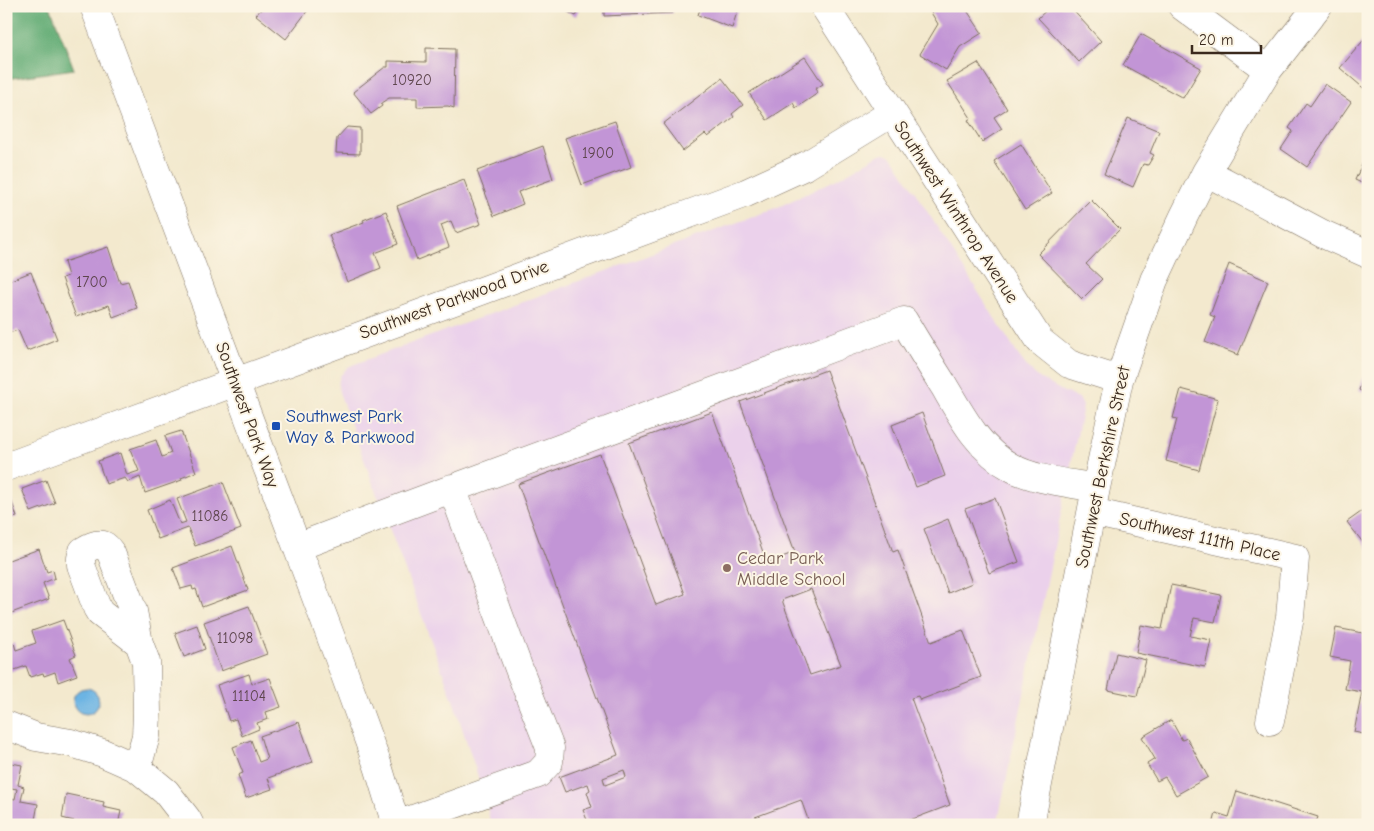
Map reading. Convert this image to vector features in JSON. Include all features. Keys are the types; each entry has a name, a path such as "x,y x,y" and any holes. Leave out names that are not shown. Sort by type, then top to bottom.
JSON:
{"street":[{"name":"Southwest Park Way","path":"94,6 378,766 396,825"},
{"name":"Southwest Winthrop Avenue","path":"824,6 1040,341 1069,364 1119,380"},
{"path":"1182,6 1268,70"},
{"name":"Southwest Berkshire Street","path":"1030,825 1119,380 1154,280 1206,172 1268,70 1318,6"},
{"name":"Southwest Parkwood Drive","path":"6,467 746,192 807,165 892,113"},
{"path":"1206,172 1322,234 1368,254"},
{"path":"297,548 452,488 904,321 960,414 991,454 1011,468 1094,500"},
{"path":"396,825 538,774 549,762 550,748 452,488"},
{"name":"Southwest 111th Place","path":"1094,500 1295,558 1290,617 1270,721"},
{"path":"137,768 146,736 147,713 146,662 139,643"},
{"path":"6,725 36,737 71,743 103,753 137,768 166,792 190,825"}],"shaded area":[{"name":"Cedar Park Middle School","path":"885,153 894,159 1028,368 1039,378 1079,398 1083,406 997,825 491,825 485,798 453,700 339,392 340,376 348,367 355,364 776,208 835,180"}],"green space":[{"path":"6,6 50,6 74,69 6,79"}],"water":[{"path":"86,688 95,692 99,701 95,710 86,714 77,710 73,701 77,692"}],"building":[{"path":"264,6 311,6 286,39 256,15"},
{"path":"556,6 580,6 576,16"},
{"path":"604,6 673,6 673,13 604,16"},
{"path":"701,6 739,6 732,28 698,15"},
{"path":"927,6 964,6 982,33 960,47 946,70 920,54 938,24"},
{"path":"1051,6 1069,6 1101,41 1079,62 1038,18"},
{"path":"1141,34 1201,68 1183,98 1123,65"},
{"path":"1368,35 1368,92 1340,68"},
{"path":"426,48 455,49 454,108 448,106 417,107 417,98 389,98 381,103 382,106 371,114 353,92 385,67 388,67 388,61 426,62"},
{"path":"805,57 823,84 815,89 818,93 796,108 793,103 767,120 749,93"},
{"path":"978,63 1007,109 994,117 1002,129 982,142 968,120 971,118 947,81"},
{"path":"722,78 743,105 732,114 734,117 708,137 705,134 683,151 663,124"},
{"path":"1325,84 1351,102 1307,167 1281,149 1293,131 1289,128 1306,103 1310,106"},
{"path":"1128,118 1159,131 1150,153 1154,155 1148,165 1143,164 1133,187 1104,174"},
{"path":"615,121 631,167 582,185 565,138"},
{"path":"347,127 360,128 360,154 336,153 337,138"},
{"path":"1021,144 1052,193 1025,210 994,161"},
{"path":"543,146 553,179 518,192 523,204 494,216 477,171"},
{"path":"1368,151 1368,186 1355,180"},
{"path":"464,180 481,224 456,233 451,221 441,225 449,247 417,260 397,206"},
{"path":"1091,200 1120,229 1086,264 1102,279 1082,299 1038,254"},
{"path":"386,211 398,244 375,253 381,268 347,282 329,235 364,222 363,220"},
{"path":"108,247 120,283 128,281 137,308 113,317 109,305 76,317 62,278 68,276 64,262"},
{"path":"1229,264 1268,281 1238,355 1205,342 1215,317 1210,315"},
{"path":"31,272 57,339 27,351 18,330 6,334 6,282"},
{"path":"1368,366 1368,394 1359,390"},
{"path":"826,370 893,552 898,550 931,642 963,630 981,677 920,700 918,696 911,698 950,805 897,825 810,825 801,800 755,817 758,825 589,825 583,810 592,807 587,792 590,790 588,784 565,792 559,777 618,755 518,484 600,454 656,605 685,594 629,443 712,412 767,563 795,552 740,402","holes":["811,589 841,665 810,675 782,600","624,770 626,777 605,785 603,778"]},
{"path":"1181,389 1218,399 1199,470 1166,461 1177,419 1173,418"},
{"path":"922,413 945,476 916,487 892,425"},
{"path":"181,431 196,472 181,478 182,480 145,493 140,477 128,482 125,478 106,484 98,461 120,453 127,475 139,471 130,449 156,440 162,457 171,453 165,436"},
{"path":"46,480 55,503 31,512 22,489"},
{"path":"223,482 241,529 195,546 188,528 158,539 147,510 170,500 180,524 186,522 177,499"},
{"path":"9,494 17,517 6,520 6,495"},
{"path":"995,498 1019,562 989,573 965,509"},
{"path":"1368,507 1368,549 1347,522"},
{"path":"948,519 972,583 948,593 924,529"},
{"path":"232,546 248,590 202,607 196,589 193,590 192,586 181,589 173,568"},
{"path":"39,549 47,572 53,570 55,578 43,583 49,599 6,615 6,561"},
{"path":"1171,585 1221,595 1215,622 1194,618 1190,636 1211,640 1205,667 1136,653 1141,625 1162,629"},
{"path":"249,606 267,654 221,671 204,622"},
{"path":"63,620 76,655 70,658 77,675 58,682 55,672 44,676 43,673 30,677 26,666 9,672 6,663 6,646 14,643 16,650 36,643 32,631"},
{"path":"197,625 205,649 184,657 175,633"},
{"path":"1336,628 1368,634 1368,735 1354,732 1362,692 1345,689 1350,661 1330,657"},
{"path":"1116,653 1146,660 1137,696 1108,690"},
{"path":"249,674 252,684 270,678 281,707 266,712 268,719 257,723 259,729 242,736 236,719 229,721 217,685"},
{"path":"1171,720 1182,740 1187,738 1208,777 1176,795 1165,777 1157,781 1147,764 1155,759 1142,737"},
{"path":"299,722 313,762 268,778 272,789 246,798 238,775 243,773 233,747 251,740 259,762 267,759 260,736"},
{"path":"6,762 22,765 18,785 24,787 21,801 38,804 34,825 6,825 6,798 15,799 17,789 6,787"},
{"path":"1237,791 1318,817 1315,825 1213,825 1216,813 1229,817"},
{"path":"66,794 104,802 103,807 121,811 118,825 73,825 74,821 62,818"}],"place":[{"name":"Southwest Park Way & Parkwood","path":"276,426"},
{"name":"Cedar Park Middle School","path":"727,568"}]}
